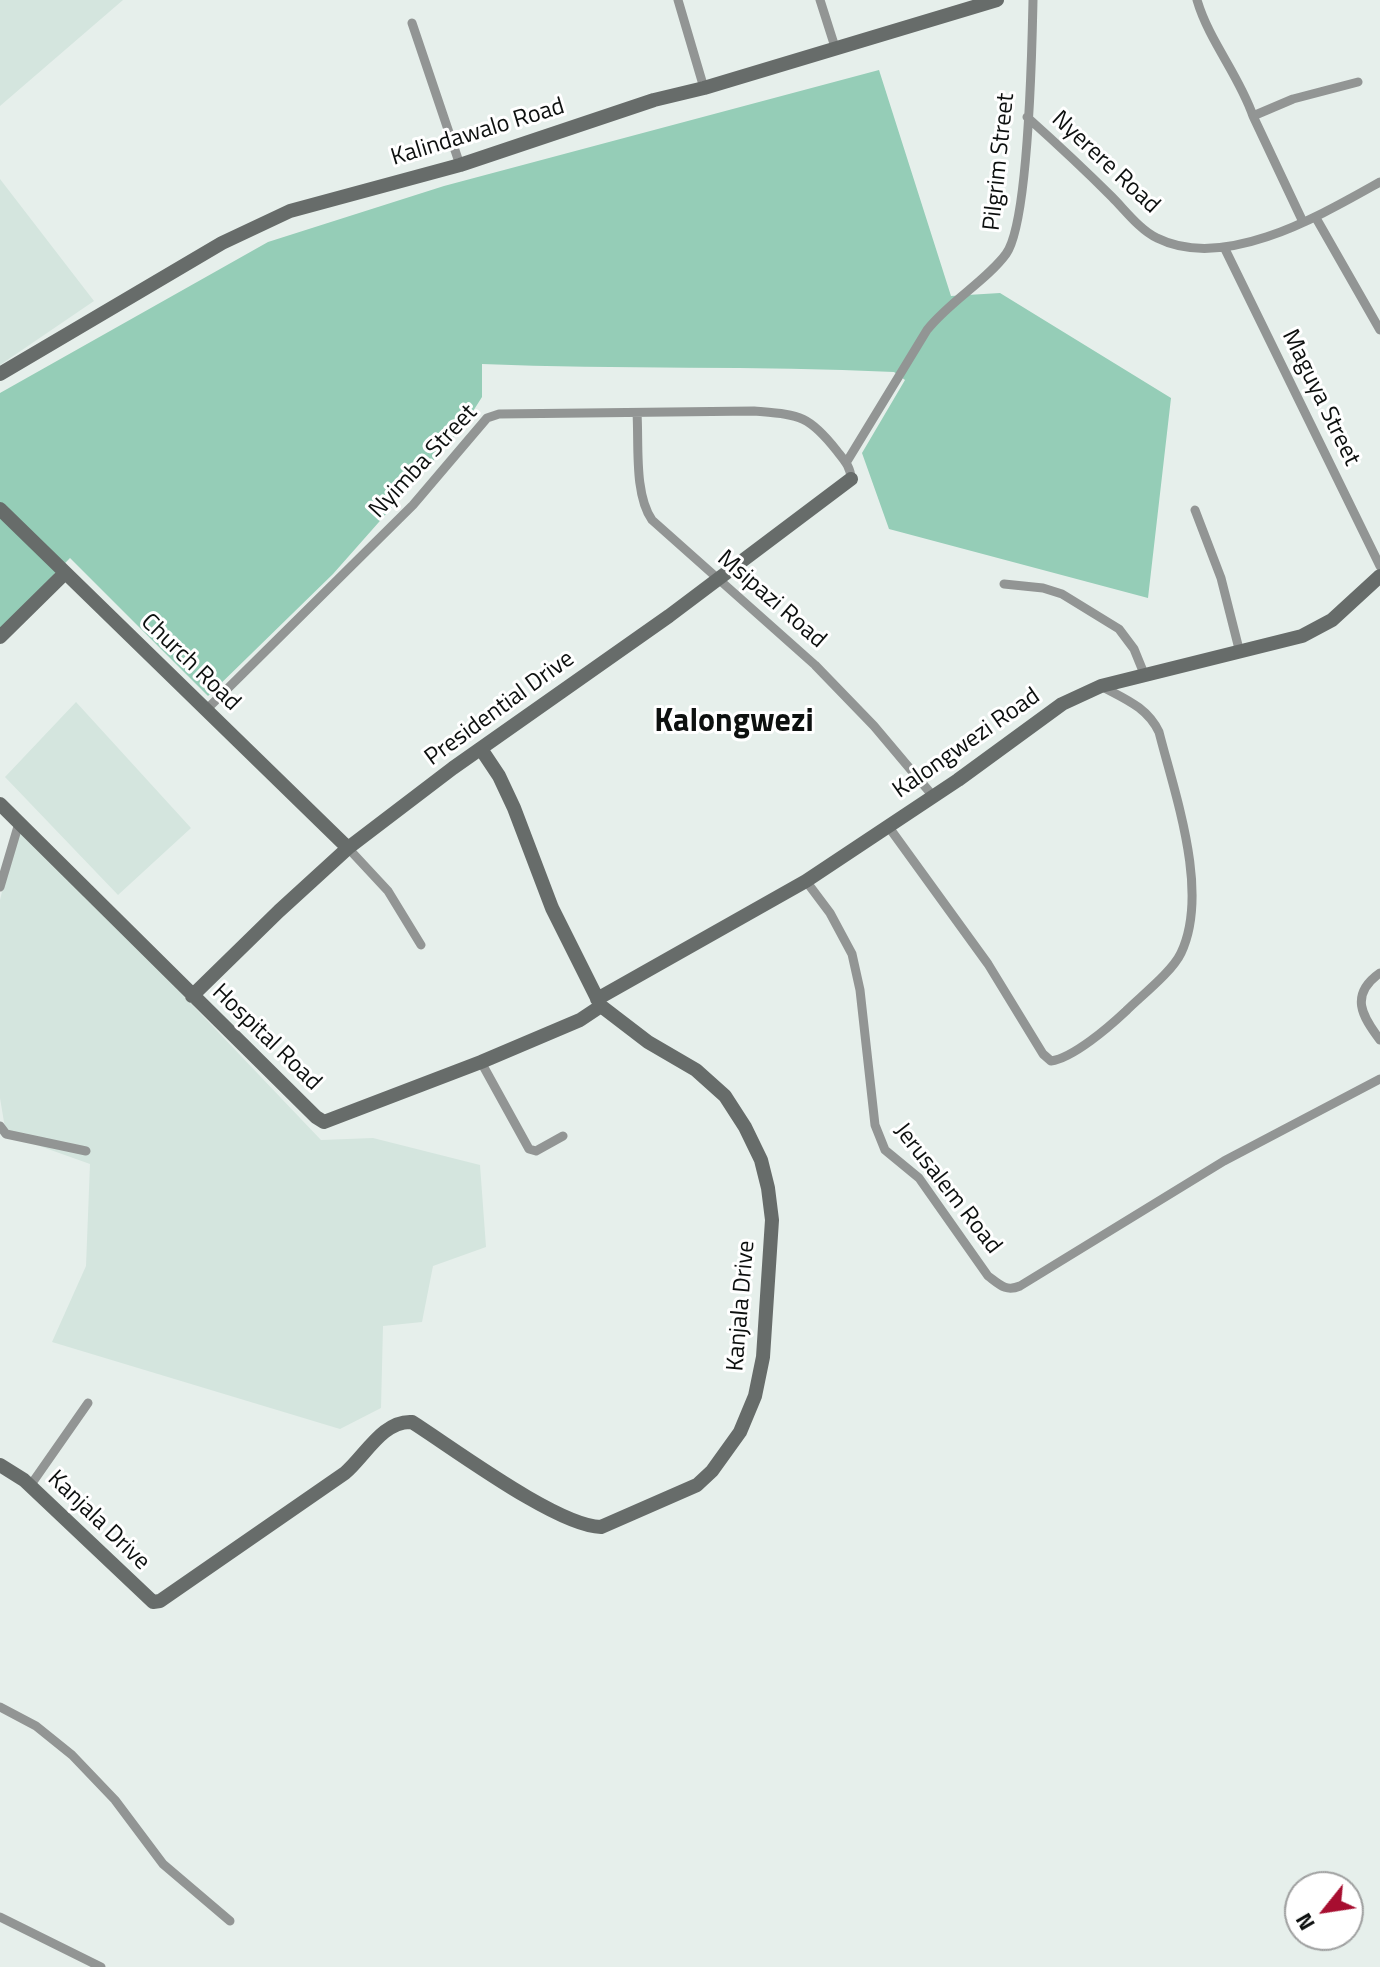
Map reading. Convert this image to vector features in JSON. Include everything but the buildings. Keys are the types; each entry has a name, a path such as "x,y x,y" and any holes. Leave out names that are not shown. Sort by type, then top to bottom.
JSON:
{"street":[{"path":"678,0 704,88"},
{"path":"820,0 835,47"},
{"name":"Kalindawalo Road","path":"0,374 110,307 253,227 290,211 460,165 654,100 704,88 979,2 997,0"},
{"name":"Pilgrim Street","path":"846,463 927,330 939,315 1007,254 1013,239 1022,188 1033,0"},
{"path":"1197,0 1201,16 1239,81 1303,222"},
{"path":"412,23 460,165"},
{"path":"1253,116 1293,99 1358,82"},
{"name":"Nyerere Road","path":"1027,117 1155,237 1184,248 1215,249 1252,241 1316,218 1380,182"},
{"path":"1316,218 1380,330"},
{"name":"Maguya Street","path":"1224,247 1380,566"},
{"name":"Nyimba Street","path":"207,709 413,505 487,418 499,414 754,411 790,414 810,420 846,463 851,479"},
{"name":"Msipazi Road","path":"637,413 641,495 652,520 815,665 933,796"},
{"name":"Presidential Drive","path":"192,996 348,848 851,479"},
{"name":"Church Road","path":"0,509 348,848"},
{"path":"1195,510 1221,578 1240,653"},
{"path":"0,637 65,573"},
{"name":"Kalongwezi Road","path":"599,1002 806,881 1062,704 1101,686 1302,636 1332,620 1380,576"},
{"path":"1004,584 1043,588 1062,594 1119,629 1134,649 1145,676"},
{"path":"888,826 988,964 1043,1054 1051,1061 1062,1060 1115,1021 1180,955 1192,900 1193,886 1185,839 1159,732 1152,717 1140,707 1101,686"},
{"name":"Kanjala Drive","path":"0,1465 30,1486 153,1602 160,1601 345,1473 389,1427 400,1421 412,1422 523,1494 589,1526 601,1527 697,1485 728,1451 755,1396 763,1357 772,1220 761,1160 725,1096 696,1070 648,1042 599,1002 552,908 514,808 499,776 481,749"},
{"name":"Hospital Road","path":"0,804 192,996 324,1122 580,1020 599,1002"},
{"path":"0,887 19,823"},
{"path":"348,848 388,891 421,945"},
{"name":"Jerusalem Road","path":"806,881 830,913 852,954 860,990 879,1138 885,1150 919,1178 988,1276 1002,1287 1012,1290 1020,1286 1224,1161 1380,1079"},
{"path":"1380,973 1366,986 1361,1008 1362,1015 1380,1040"},
{"path":"481,1062 529,1149 536,1151 563,1136"},
{"path":"0,1126 6,1134 86,1151"},
{"path":"30,1486 88,1403"},
{"path":"0,1707 36,1726 72,1755 115,1800 163,1864 230,1921"},
{"path":"0,1917 101,1967"}],"shaded area":[{"path":"0,0 123,0 0,106"},
{"path":"0,179 94,301 0,365"},
{"path":"76,702 191,828 118,895 5,777"},
{"path":"19,823 321,1140 373,1138 480,1165 486,1247 433,1266 422,1322 383,1326 381,1408 340,1429 52,1342 86,1266 90,1164 6,1134 0,1098 0,900"}],"green space":[{"path":"879,70 951,296 1000,293 1171,398 1148,598 889,529 862,453 905,380 894,372 482,364 482,397 463,427 333,574 208,696 70,558 0,630 0,393 268,242 444,186"}],"district":[{"name":"Kalongwezi","path":"734,723"}]}
